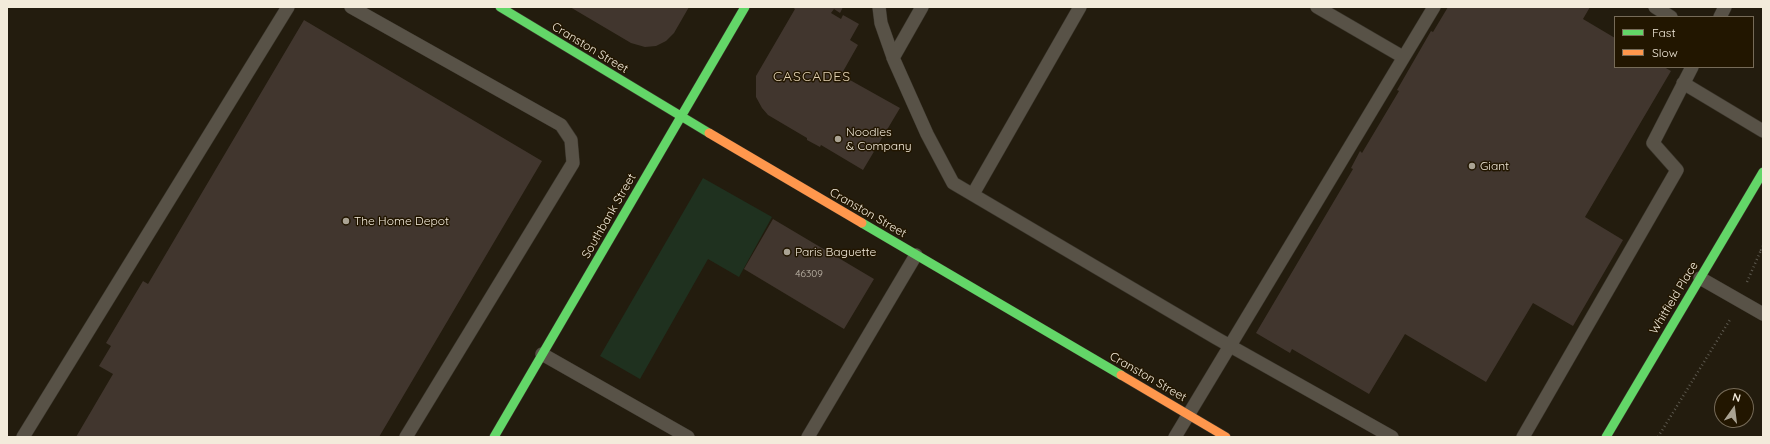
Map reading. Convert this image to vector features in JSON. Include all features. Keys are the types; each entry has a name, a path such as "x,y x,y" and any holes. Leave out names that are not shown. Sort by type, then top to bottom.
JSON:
{"street":[{"name":"Cranston Street","path":"500,7 681,118 1226,437"},
{"name":"Southbank Street","path":"494,437 745,7"},
{"name":"Whitfield Place","path":"1606,437 1763,172"}],"lane":[{"path":"23,437 288,7"},
{"path":"351,7 561,125 571,140 573,163 406,437"},
{"path":"879,7 881,23 893,58 927,134 954,182 1230,346 1392,437"},
{"path":"893,58 922,7"},
{"path":"973,194 1080,7"},
{"path":"1317,7 1403,57"},
{"path":"1175,437 1434,7"},
{"path":"1655,7 1669,16"},
{"path":"1720,16 1725,7"},
{"path":"1523,437 1677,170 1653,143 1691,68"},
{"path":"1683,83 1763,132"},
{"path":"808,437 916,255"},
{"path":"1700,278 1763,314"},
{"path":"542,354 688,437"}],"path":[{"path":"1658,437 1719,339 1740,301 1763,246"}],"green space":[{"path":"703,178 772,217 739,277 708,259 640,379 600,356"}],"building":[{"path":"570,7 689,7 674,33 666,41 656,46 645,47 631,43"},
{"path":"792,7 843,7 840,13 834,9 831,13 841,19 843,15 859,24 850,40 858,45 841,75 900,108 863,170 821,145 820,147 807,140 807,138 768,115 756,97 756,76 795,9"},
{"path":"1448,7 1590,7 1583,19 1614,37 1614,68 1666,68 1671,71 1585,217 1623,240 1573,326 1533,303 1486,382 1405,334 1369,394 1292,349 1290,353 1256,333 1353,169 1351,168 1360,151 1362,153 1399,91 1397,90 1431,31 1433,32"},
{"name":"The Home Depot","path":"304,20 542,161 379,437 76,437 113,374 99,366 111,346 106,343 143,281 148,284"},
{"path":"773,219 874,279 844,329 744,269"}],"traffic: fast":[{"path":"500,7 709,133"},
{"path":"494,437 745,7"},
{"path":"1606,437 1763,172"},
{"path":"862,223 1121,375"}],"traffic: slow":[{"path":"709,133 862,223"},
{"path":"1121,375 1226,437"}],"place":[{"name":"Noodles & Company","path":"838,139"},
{"name":"Giant","path":"1472,166"},
{"name":"The Home Depot","path":"346,221"},
{"name":"Paris Baguette","path":"787,252"}],"district":[{"name":"CASCADES","path":"812,77"}]}
